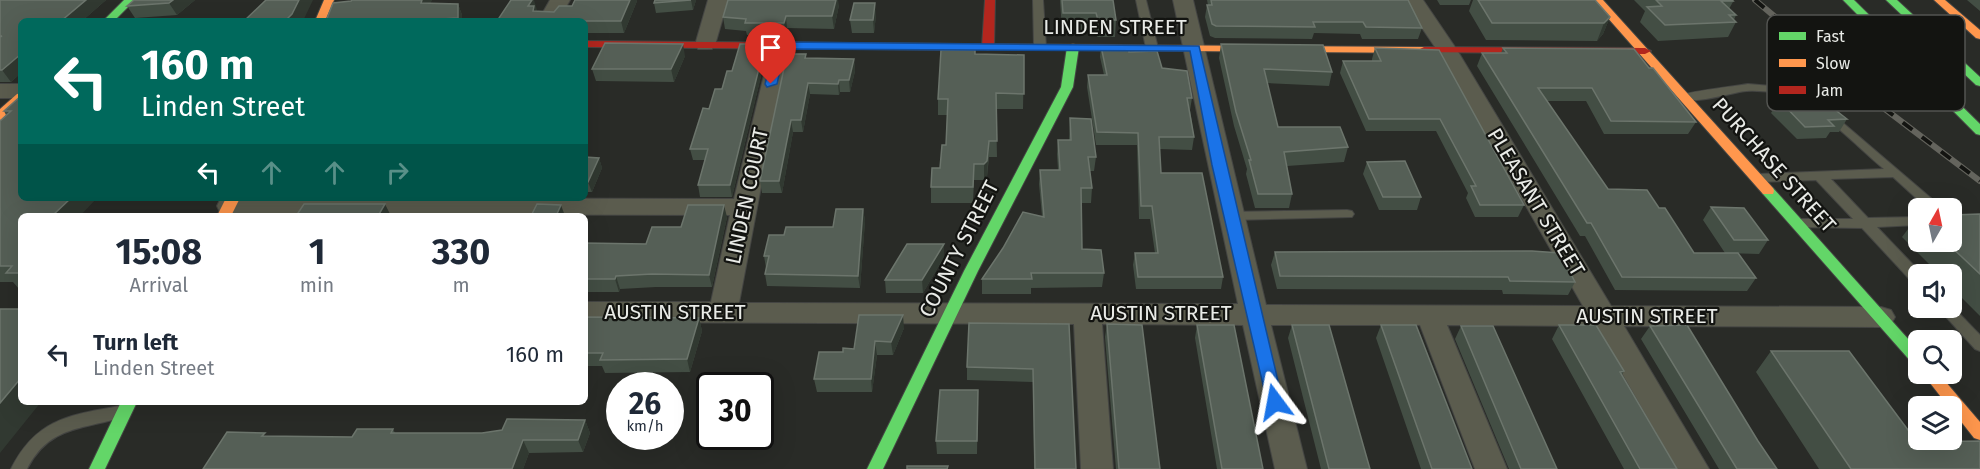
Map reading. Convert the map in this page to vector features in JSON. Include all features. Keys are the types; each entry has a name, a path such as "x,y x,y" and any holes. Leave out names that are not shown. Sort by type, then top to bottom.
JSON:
{"main road":[{"path":"111,18 130,0"},
{"path":"321,18 329,0"},
{"path":"988,47 990,0"},
{"name":"PURCHASE STREET","path":"1597,0 1645,51 1908,348"},
{"path":"1891,0 1907,15"},
{"path":"1939,0 1956,15"},
{"path":"1849,1 1863,15"},
{"path":"1965,23 1980,36"},
{"name":"LINDEN STREET","path":"588,44 1645,51"},
{"name":"COUNTY STREET","path":"875,469 950,312 1067,87 1071,74 1073,47"},
{"path":"1965,69 1980,83"},
{"path":"0,116 18,99"},
{"path":"1960,111 1980,131"},
{"path":"1939,384 1949,396"},
{"path":"98,469 127,407"},
{"path":"1962,412 1980,433"}],"street":[{"path":"550,18 560,0"},
{"path":"705,45 718,0"},
{"path":"1184,0 1231,216 1291,469"},
{"name":"PLEASANT STREET","path":"1413,0 1447,50 1693,469"},
{"name":"LINDEN COURT","path":"723,312 744,207 781,46"},
{"path":"0,91 18,91"},
{"path":"228,207 744,207"},
{"name":"AUSTIN STREET","path":"588,312 1881,317"},
{"path":"1087,313 1097,469"},
{"path":"1429,314 1491,469"}],"lane":[{"path":"1038,0 1040,47"},
{"path":"1141,0 1152,48"},
{"path":"1685,96 1748,87 1767,89"},
{"path":"1823,111 1923,198"},
{"path":"1758,178 1896,173"},
{"path":"1819,175 1908,268"},
{"path":"1231,216 1347,214"},
{"path":"1900,221 1908,224"},
{"path":"1799,224 1908,221"},
{"path":"1954,318 1980,345"},
{"path":"19,469 32,446 52,429 75,420 127,407"},
{"path":"1962,408 1980,407"}],"building":[{"path":"0,0 86,0 65,18 18,18 18,57 2,70 0,70 0,37 2,36 0,36"},
{"path":"134,0 173,0 169,3 127,6"},
{"path":"266,0 299,0 288,18 247,18"},
{"path":"422,0 421,3 458,4 458,18 327,18 333,3"},
{"path":"511,0 532,0 528,6 534,6 533,11 554,12 559,6 572,6 575,0 630,0 621,21 588,21 588,18 499,18"},
{"path":"655,0 691,0 654,3"},
{"path":"728,0 836,0 832,16 786,16 784,23 745,23 746,19 723,17"},
{"path":"1062,0 1113,0 1116,20 1098,20 1096,13 1063,13"},
{"path":"1211,0 1408,0 1422,28 1366,27 1363,22 1313,22 1315,27 1216,26 1212,24 1207,5 1212,5"},
{"path":"1478,0 1595,0 1610,17 1604,23 1492,23"},
{"path":"1656,0 1732,0 1721,1 1736,15 1729,15 1736,22 1665,25 1647,7 1662,6"},
{"path":"854,3 875,3 873,20 850,20"},
{"path":"605,43 683,44 671,69 592,69"},
{"path":"740,44 765,44 730,185 698,185 708,149 690,149 703,108 709,109 715,89 722,89 727,71 732,71"},
{"path":"1221,44 1323,45 1332,72 1264,69 1278,127 1340,127 1348,147 1284,152 1292,194 1258,194"},
{"path":"1101,46 1119,46 1119,49 1129,49 1129,52 1157,51 1162,68 1187,71 1192,98 1187,98 1194,137 1159,137 1161,173 1202,173 1223,277 1138,277 1135,253 1158,253 1152,206 1141,206 1138,133 1097,132 1088,75 1107,75"},
{"path":"1375,48 1439,50 1524,205 1480,205 1471,186 1476,186 1440,119 1369,119 1343,61 1381,61"},
{"path":"1503,48 1634,49 1649,68 1653,68 1696,122 1611,121 1592,88 1538,88 1608,189 1647,190 1659,208 1665,208 1694,253 1738,253 1756,278 1622,277 1591,223 1587,223 1482,53 1507,53"},
{"path":"941,50 975,50 975,54 1024,55 1024,94 996,93 997,141 989,141 987,161 984,164 974,164 973,187 931,187 932,168 940,168 942,145 946,145 948,99 938,99"},
{"path":"787,54 806,54 805,58 854,59 849,80 839,80 838,84 808,83 801,120 791,120 779,181 760,181"},
{"path":"18,99 18,201 68,201 55,213 18,213 18,273 6,273 12,266 0,266 0,121 11,111 4,111"},
{"path":"1790,111 1837,111 1847,119 1828,120 1834,126 1805,127"},
{"path":"1070,118 1091,119 1096,157 1088,157 1092,188 1081,188 1082,249 1101,250 1104,273 1031,273 1032,279 982,279 1023,212 1044,217 1040,170 1060,170 1058,140 1071,140"},
{"path":"588,157 599,158 588,182"},
{"path":"1405,161 1421,197 1383,197 1367,162"},
{"path":"304,204 385,204 380,213 298,213"},
{"path":"537,204 561,205 557,213 532,213"},
{"path":"688,205 724,205 709,275 652,274 616,276 615,279 588,279 588,243 646,244 652,227 681,227"},
{"path":"1711,207 1744,208 1768,240 1734,240"},
{"path":"836,209 863,209 858,276 765,274 769,256 764,256 769,235 784,235 786,227 833,227"},
{"path":"1980,214 1980,274 1957,252 1962,252 1962,215"},
{"path":"907,244 944,244 922,280 885,280"},
{"path":"1532,251 1560,253 1575,282 1510,281 1508,277 1280,276 1275,252"},
{"path":"0,309 18,309 18,382 0,403"},
{"path":"859,315 903,315 891,342 875,341 871,379 814,379 819,352 843,352 843,348 854,349"},
{"path":"588,317 699,318 687,359 600,360 603,353 588,353"},
{"path":"969,323 1069,324 1076,469 1035,469 1033,369 967,367"},
{"path":"1107,324 1142,325 1160,469 1119,469"},
{"path":"1197,325 1234,325 1263,469 1222,469"},
{"path":"1292,325 1329,325 1370,469 1329,469"},
{"path":"1381,325 1416,325 1472,469 1432,469"},
{"path":"1559,325 1596,325 1624,371 1620,372 1677,469 1640,469"},
{"path":"1687,325 1777,469 1737,469 1650,326"},
{"path":"1461,326 1493,326 1557,469 1521,469"},
{"path":"1771,351 1849,351 1908,430 1908,450 1962,450 1962,441 1980,441 1980,469 1851,469"},
{"path":"940,390 978,390 977,441 936,441"},
{"path":"507,419 585,420 578,440 523,440 512,469 203,469 227,432 265,433 262,436 352,437 357,429 393,429 391,433 482,433 502,430"},
{"path":"907,466 948,466 947,469 907,469"}],"railway":[{"path":"1755,0 1773,15"},
{"path":"1888,111 1980,181"}],"traffic: fast":[{"path":"111,18 130,0"},
{"path":"1848,0 1863,15"},
{"path":"1891,0 1907,15"},
{"path":"875,469 971,271 1067,87 1073,47"},
{"path":"1965,69 1980,83"},
{"path":"1960,111 1980,131"},
{"path":"1768,191 1908,349"},
{"path":"97,469 128,405"}],"traffic: slow":[{"path":"321,18 329,0"},
{"path":"1597,0 1768,191"},
{"path":"1939,0 1956,15"},
{"path":"1965,23 1980,36"},
{"path":"972,47 1424,50"},
{"path":"0,116 18,99"},
{"path":"226,213 232,201"},
{"path":"1938,384 1980,433"}],"traffic: jam":[{"path":"988,47 990,0"},
{"path":"588,44 972,47"},
{"path":"1424,50 1645,51"}],"route":[{"path":"771,84 781,46 1195,48 1219,165 1275,402"}]}
